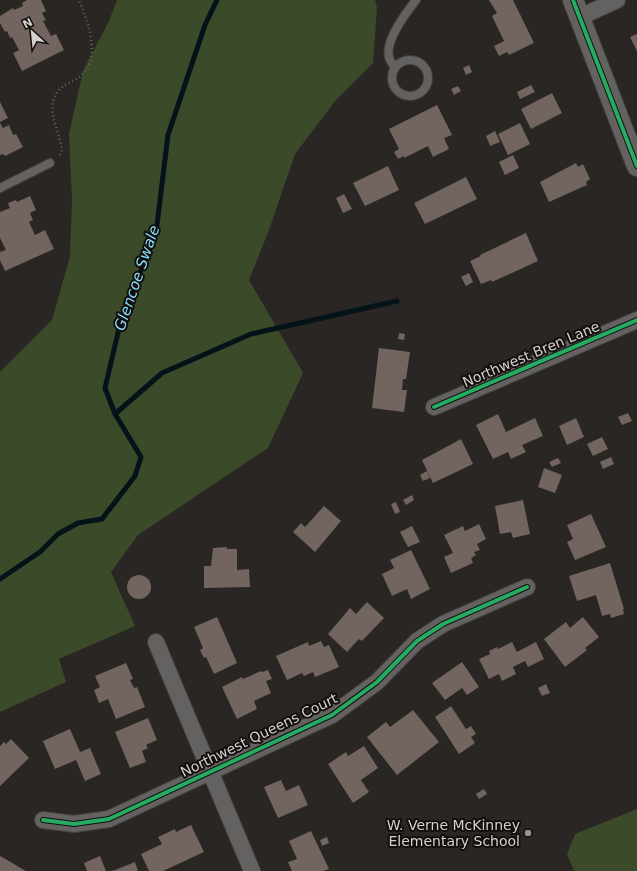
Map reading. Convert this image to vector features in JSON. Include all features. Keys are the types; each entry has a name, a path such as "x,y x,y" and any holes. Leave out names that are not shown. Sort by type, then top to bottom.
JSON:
{"street":[{"path":"617,0 576,8 637,166"},
{"name":"Northwest Bren Lane","path":"434,407 637,320"},
{"name":"Northwest Queens Court","path":"43,820 74,824 109,819 332,715 377,682 417,641 423,637 443,624 527,586"},
{"path":"156,642 252,871"}],"lane":[{"path":"395,68 403,61 417,61 426,71 426,85 417,94 403,94 397,91 393,85 392,78 395,68 389,56 390,44 400,22 416,0"},
{"path":"0,188 50,163"}],"path":[{"path":"50,163 58,158 62,150 54,114 53,102 58,91 66,83 77,78 88,66 92,48 88,26 79,0"}],"green space":[{"path":"117,0 375,0 377,8 373,63 336,100 295,154 269,230 249,280 303,373 268,448 138,535 111,572 135,626 59,659 66,682 0,712 0,372 52,320 70,256 72,199 69,134 83,71 109,21"},
{"path":"637,809 637,871 574,871 567,854 575,834"}],"building":[{"path":"27,0 41,0 46,11 42,13 46,20 43,21 51,36 56,34 64,50 22,71 13,53 19,50 12,37 10,38 7,31 5,32 0,23 0,16 13,8 14,10 23,6 22,3"},
{"path":"489,0 513,0 534,43 509,55 507,52 499,56 494,46 504,41 492,16 497,13"},
{"path":"637,34 637,51 630,37"},
{"path":"469,65 472,72 466,75 463,68"},
{"path":"531,85 535,92 520,99 517,92"},
{"path":"458,86 461,91 454,95 451,89"},
{"path":"552,93 562,113 531,129 521,109"},
{"path":"0,102 8,118 0,122"},
{"path":"437,105 452,135 444,138 449,149 433,157 428,146 404,158 404,156 398,159 394,152 399,149 389,129"},
{"path":"0,123 3,128 9,125 13,135 16,134 23,147 5,156 3,154 0,155"},
{"path":"520,123 530,144 508,155 498,134"},
{"path":"495,131 500,142 490,146 486,136"},
{"path":"513,155 519,168 505,175 499,162"},
{"path":"576,163 578,167 583,164 590,179 586,182 587,185 549,202 540,182"},
{"path":"388,166 399,190 365,206 353,183"},
{"path":"466,177 477,199 425,224 414,203"},
{"path":"344,194 352,209 343,213 336,198"},
{"path":"30,196 36,210 30,213 33,220 29,222 35,235 45,230 54,249 5,271 0,260 0,252 6,250 0,238 0,212 10,208 8,203 16,200 17,202"},
{"path":"526,233 538,261 492,282 491,280 481,284 470,261"},
{"path":"469,273 473,282 466,286 461,277"},
{"path":"399,333 405,334 404,340 398,339"},
{"path":"379,348 410,352 406,379 403,379 402,390 407,390 404,412 372,408"},
{"path":"628,413 632,421 622,425 618,417"},
{"path":"498,414 506,432 535,418 543,436 522,445 526,452 511,459 508,452 493,459 476,425"},
{"path":"576,418 584,437 567,445 559,426"},
{"path":"602,437 608,449 593,456 587,444"},
{"path":"461,439 473,464 433,483 422,460"},
{"path":"611,457 614,464 603,469 600,462"},
{"path":"558,458 561,463 552,467 549,462"},
{"path":"544,468 562,475 555,493 538,487"},
{"path":"427,471 430,478 423,481 420,475"},
{"path":"412,495 414,500 406,505 403,500"},
{"path":"523,500 530,534 513,538 511,532 500,534 495,506"},
{"path":"396,502 400,512 395,514 391,504"},
{"path":"324,506 341,521 315,552 293,532 301,523 305,527"},
{"path":"591,514 606,547 575,560 567,542 573,539 567,525"},
{"path":"479,524 486,539 477,544 480,550 474,552 476,555 471,558 473,563 451,573 444,557 453,553 444,535 463,526 465,531"},
{"path":"412,526 420,542 408,547 400,532"},
{"path":"227,547 227,549 237,549 237,570 249,569 250,587 204,588 204,566 211,566 213,548"},
{"path":"411,550 430,589 411,599 407,589 392,596 382,574 394,568 390,560"},
{"path":"610,563 624,609 624,614 611,618 610,614 602,616 596,595 577,601 569,576"},
{"path":"139,575 147,579 151,587 147,595 139,599 131,595 127,587 131,579"},
{"path":"367,602 384,618 362,641 359,639 347,652 328,634 350,608 356,614"},
{"path":"217,617 237,663 214,674 206,657 204,658 200,650 203,648 194,627"},
{"path":"583,617 599,637 585,648 587,650 565,667 544,639 566,622 570,628"},
{"path":"321,641 324,647 329,645 339,667 315,677 313,672 304,676 302,673 287,680 276,656 308,642 309,646"},
{"path":"512,642 517,652 536,642 544,659 528,667 525,661 513,667 516,674 502,681 499,674 489,679 479,659 490,654 489,651 497,647 498,649"},
{"path":"462,662 479,687 467,695 462,688 445,700 432,683"},
{"path":"126,663 133,679 130,680 134,688 137,687 145,707 116,719 108,699 99,703 94,690 100,687 95,676"},
{"path":"268,670 272,679 266,681 271,693 254,701 257,709 237,719 222,687 242,677 243,679 261,671"},
{"path":"546,684 550,693 542,696 538,688"},
{"path":"451,706 466,729 471,726 476,734 471,737 475,743 459,754 435,717"},
{"path":"413,710 439,742 397,775 367,737 386,722 390,727"},
{"path":"148,718 157,740 146,745 148,748 142,751 146,762 130,768 115,732"},
{"path":"70,729 80,752 90,748 101,774 85,781 76,760 55,769 43,741"},
{"path":"11,739 29,758 0,786 0,746 4,742 6,744"},
{"path":"364,746 378,768 361,780 369,792 353,803 328,764 346,752 348,756"},
{"path":"281,780 286,791 299,785 308,805 278,818 264,787"},
{"path":"484,789 487,794 479,799 476,794"},
{"path":"191,825 204,852 163,871 149,871 141,854 162,844 158,837 175,829 176,832"},
{"path":"311,831 329,869 323,871 292,871 288,862 297,859 289,841"},
{"path":"327,837 329,843 322,846 320,840"},
{"path":"0,856 26,871 0,871"},
{"path":"100,856 106,871 87,871 84,863"},
{"path":"135,862 138,871 110,871 115,870"}],"waterway":[{"name":"Glencoe Swale","path":"0,579 40,552 58,534 78,523 102,519 135,476 141,457 115,414 105,388 121,320 156,233 168,135 205,25 217,0"},
{"path":"115,414 162,373 251,334 397,301"}],"cycle path":[{"path":"573,0 637,166"},
{"path":"434,407 637,320"},
{"path":"43,820 74,824 109,819 332,715 377,682 417,641 443,624 527,587"}],"place":[{"name":"W. Verne McKinney Elementary School","path":"528,833"}]}
